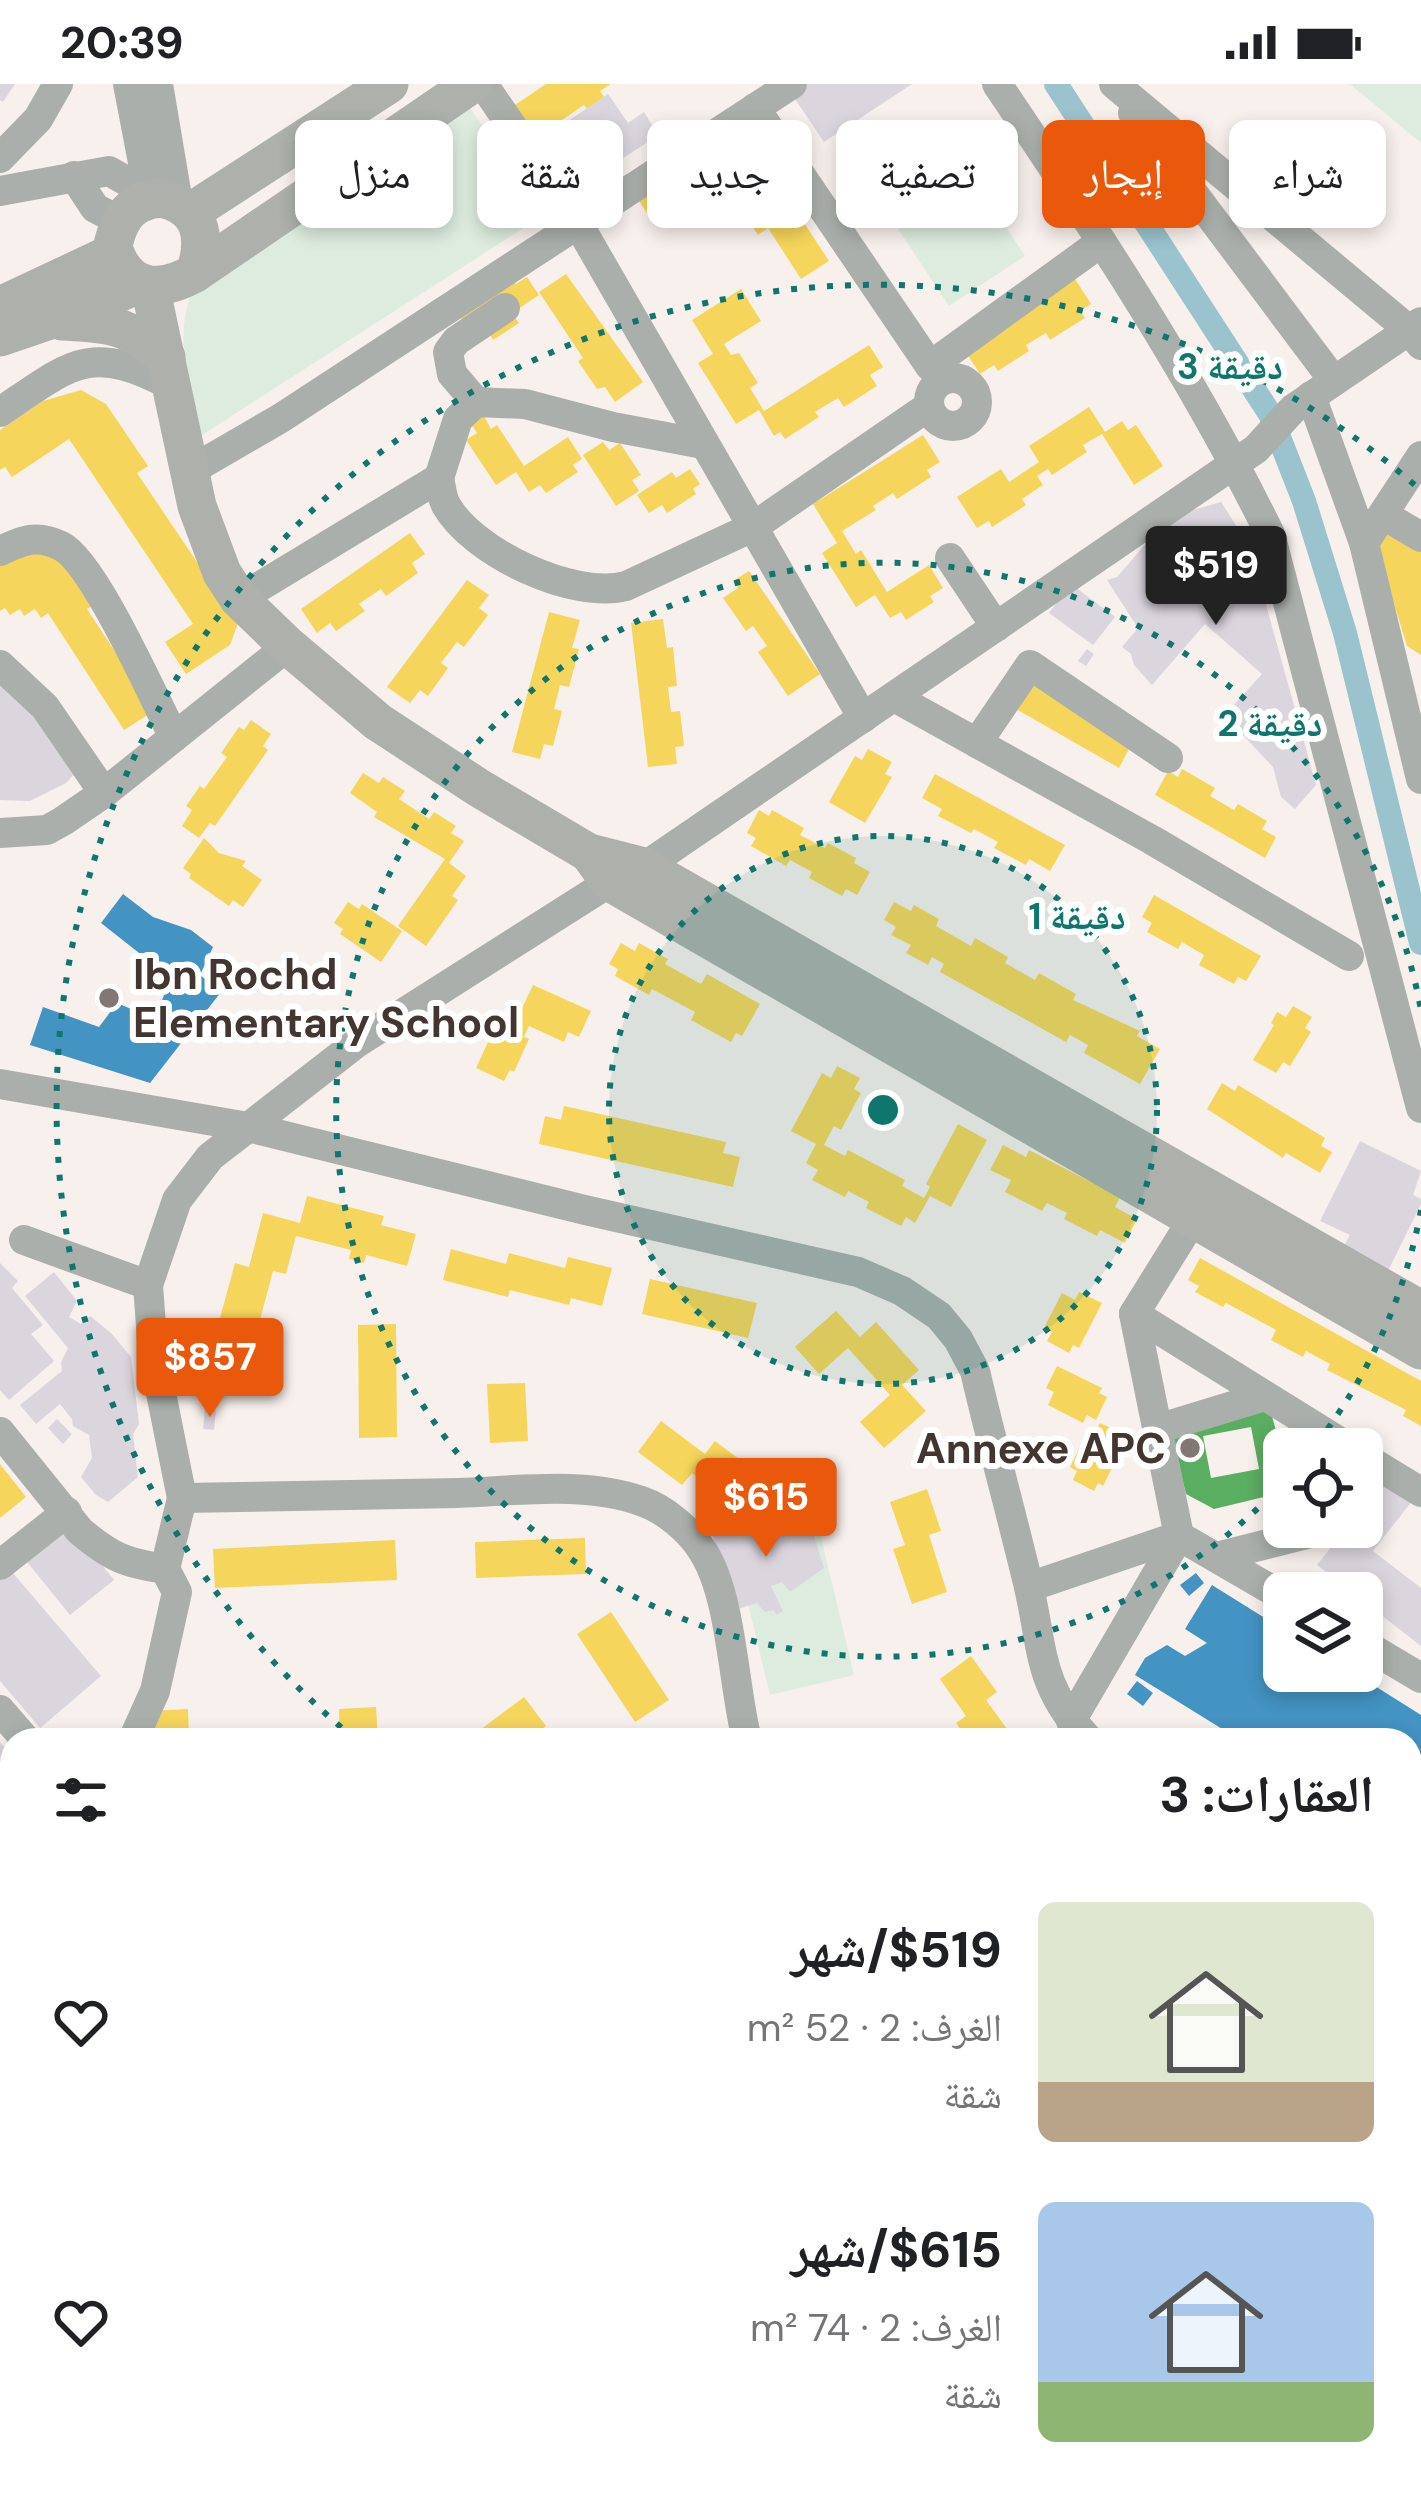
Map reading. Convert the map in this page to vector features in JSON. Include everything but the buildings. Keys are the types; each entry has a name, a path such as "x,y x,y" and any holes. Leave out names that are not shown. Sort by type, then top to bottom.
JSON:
{"main road":[{"path":"0,306 149,215 388,84"},
{"path":"0,337 145,285 174,284 195,273 472,84"},
{"path":"149,215 202,236 195,273"},
{"path":"149,215 115,253 122,268 145,285 188,472 222,573 239,599 288,646 378,722 478,788 1193,1219 1421,1350"},
{"path":"166,361 194,283 233,247"},
{"path":"50,321 110,322 134,332 166,361"},
{"path":"614,867 1421,1310"}],"street":[{"path":"0,158 38,119 58,84"},
{"path":"128,84 149,215"},
{"path":"149,215 158,84"},
{"path":"483,84 508,120"},
{"path":"623,193 792,84"},
{"path":"997,84 1246,456 1421,1108"},
{"path":"139,1728 155,1691 177,1592 165,1569 182,1498 153,1353 148,1286 177,1200 209,1157 358,1042 614,867 863,718 1246,456 1312,396 1417,332 1117,88"},
{"path":"1117,88 1312,396 1408,678 1421,779"},
{"path":"755,108 933,385"},
{"path":"0,191 109,171 130,183 149,215"},
{"path":"188,472 301,406 568,228"},
{"path":"580,228 863,718"},
{"path":"704,444 525,404 476,402 458,419 440,478 445,504 512,561 584,589 605,592 641,581 753,527 933,385 1100,242"},
{"path":"476,402 452,374 448,352 456,341 505,308"},
{"path":"0,412 83,362 166,361"},
{"path":"1364,543 1421,456"},
{"path":"239,599 440,478"},
{"path":"1384,515 1421,538"},
{"path":"0,551 39,538 65,548 101,598 174,737"},
{"path":"950,558 995,627"},
{"path":"0,832 47,830 104,793 288,646"},
{"path":"0,665 45,707 104,793"},
{"path":"977,742 1030,665 1168,758"},
{"path":"894,697 1349,956"},
{"path":"0,1084 248,1127 858,1271 902,1291 939,1316 975,1371 1029,1587 1040,1656 1054,1695 1078,1728"},
{"path":"1082,1728 1180,1536 1134,1314 1193,1219"},
{"path":"24,1240 148,1286"},
{"path":"1134,1314 1315,1428"},
{"path":"1157,1429 1265,1396"},
{"path":"1297,1416 1301,1428"},
{"path":"0,1432 80,1531 124,1563 165,1569"},
{"path":"1383,1471 1421,1492"},
{"path":"182,1498 569,1490 645,1502 683,1527 713,1572 744,1728"},
{"path":"0,1565 67,1512"},
{"path":"1029,1587 1180,1536 1263,1584"},
{"path":"1216,1557 1263,1544"},
{"path":"1383,1655 1421,1678"}],"green space":[{"path":"1350,84 1421,84 1421,143"},
{"path":"465,100 478,120 477,228 523,228 196,439 183,349 190,296 295,221 295,228 453,228 453,120 437,120"},
{"path":"897,228 1007,228 1025,256 949,306"},
{"path":"819,1529 854,1675 770,1695 735,1549"}],"waterway":[{"path":"1056,84 1270,414 1304,501 1345,633 1421,943"}],"place":[{"name":"Ibn Rochd Elementary School","path":"109,998"},
{"name":"Annexe APC","path":"1190,1448"}]}
